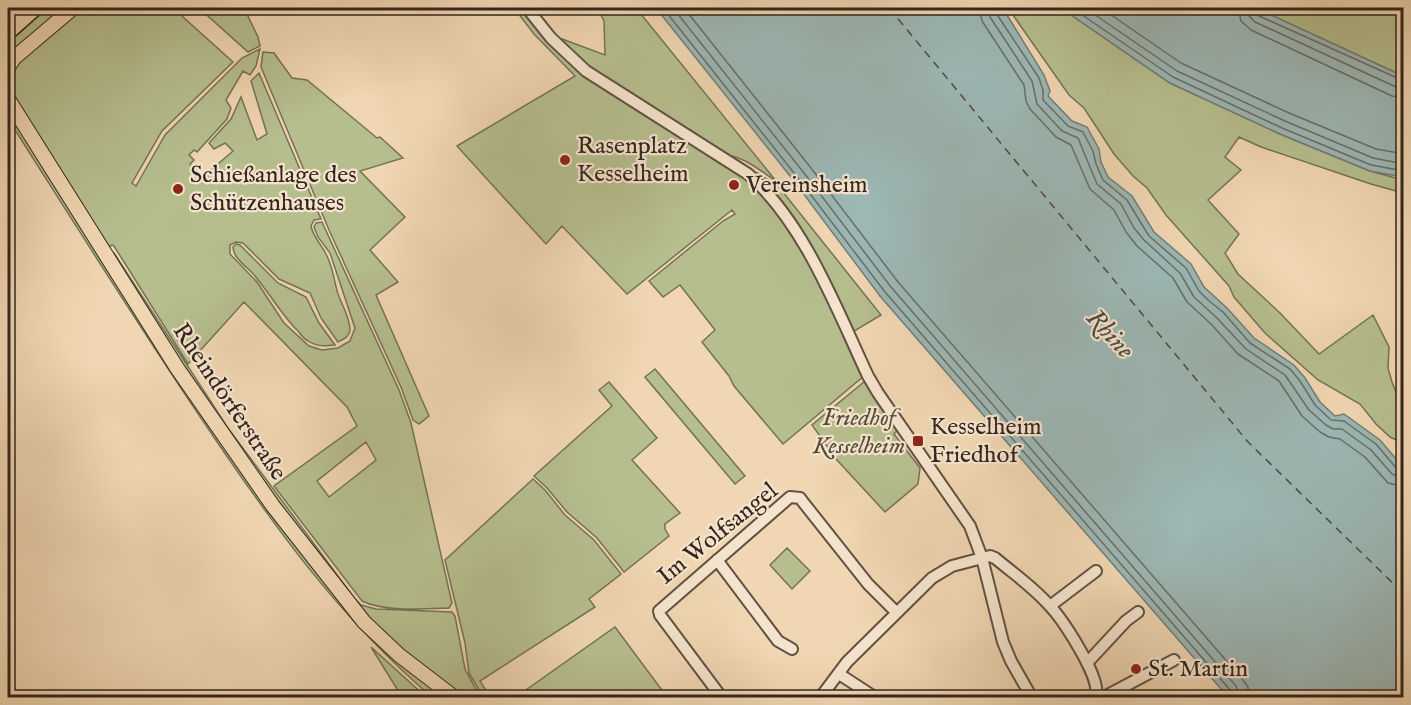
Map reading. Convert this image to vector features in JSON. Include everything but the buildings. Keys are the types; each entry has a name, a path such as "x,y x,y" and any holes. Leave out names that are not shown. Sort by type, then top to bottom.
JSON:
{"highway":[{"path":"8,11 12,8"},
{"path":"8,32 35,8"}],"main road":[{"path":"8,67 14,58 72,8"},
{"name":"Rheindörferstraße","path":"8,99 177,368 285,522 364,622 399,655 455,698"}],"street":[{"path":"527,8 551,38 586,70 748,174 780,209 813,262 878,393 970,525 982,558 1004,642 1015,670 1032,698"},
{"name":"Im Wolfsangel","path":"722,698 659,611 786,499 795,496 803,502 868,584 896,612"},
{"path":"820,698 848,662 932,578 943,570 990,556 1050,606 1087,663 1098,686 1100,696 1174,660"},
{"path":"717,560 778,641 792,649"},
{"path":"1050,606 1096,571"},
{"path":"1087,663 1126,621 1138,612"},
{"path":"838,675 876,698"}],"green space":[{"path":"43,8 68,8 8,60 8,40"},
{"path":"78,8 173,8 233,62 162,131 132,183 136,186 165,135 242,58 260,49 256,66 250,75 243,71 226,100 231,108 227,119 197,152 194,150 189,155 194,160 190,164 203,177 233,151 225,143 214,149 209,143 231,119 241,97 257,140 267,134 251,81 259,73 321,219 314,220 311,226 330,264 338,294 349,321 349,334 338,342 321,318 310,293 279,279 243,243 236,242 230,245 230,254 257,282 284,323 309,346 322,350 338,348 350,341 355,328 330,253 318,237 314,227 316,223 322,222 399,390 411,423 452,603 449,608 393,608 362,601 274,486 357,426 347,407 244,302 188,364 114,246 106,248 10,94 8,79 10,71","holes":["366,442 376,460 329,497 317,481"]},
{"path":"199,8 244,8 260,46 248,52"},
{"path":"514,8 523,8 545,35 759,188 787,225 821,284 865,375 783,444 734,386 729,376 702,342 715,330 680,285 663,297 649,281 723,221 735,214 732,210 627,294 562,226 546,244 457,146 575,76 534,34"},
{"path":"597,8 636,8 776,181 745,161 724,155 595,74 560,42 562,39 605,55 604,21"},
{"path":"1008,8 1061,8 1170,83 1280,134 1370,171 1403,180 1403,193 1261,147 1239,137 1225,157 1241,170 1208,200 1239,234 1225,253 1238,274 1319,354 1373,315 1389,347 1388,368 1403,410 1403,443 1390,437 1360,404 1318,380 1265,333 1234,297 1229,286 1166,215 1147,188 1114,154 1084,108 1069,95"},
{"path":"1256,8 1403,8 1403,76"},
{"path":"263,52 274,53 292,78 307,80 403,158 360,171 405,217 370,250 398,282 376,295 429,416 419,424 413,420 401,387 329,230 261,67"},
{"path":"8,106 336,594 449,697 432,697 399,667 338,604 283,535 207,427 107,275 8,119"},
{"path":"757,173 779,187 881,315 851,333 835,296 758,179"},
{"path":"236,244 240,245 278,283 306,297 319,323 335,345 318,345 304,338 284,316 255,276 238,259 233,247"},
{"path":"110,251 114,253 228,428 355,599 361,605 376,609 452,612 455,616 465,669 480,697 462,697 376,628 310,549 173,355"},
{"path":"655,369 745,476 735,484 645,377"},
{"name":"Friedhof Kesselheim","path":"865,381 898,430 894,434 920,468 918,484 885,512 836,459 812,425"},
{"path":"609,382 657,438 632,460 680,513 665,524 669,536 624,572 597,538 567,512 534,476 612,406 599,390"},
{"path":"533,479 565,515 594,540 621,574 589,599 595,607 480,681 490,697 483,697 469,673 465,643 445,560"},
{"path":"787,548 810,571 792,589 770,565"},
{"path":"615,627 667,697 516,697"},
{"path":"371,647 426,697 402,697"}],"water":[{"name":"Rhine","path":"656,8 999,8 1007,15 1044,75 1050,91 1048,96 1072,121 1087,127 1099,149 1101,162 1108,177 1132,196 1154,232 1191,264 1204,287 1254,338 1294,365 1320,402 1335,416 1344,414 1380,440 1403,467 1403,697 1228,697 880,296 794,181"},
{"path":"1061,8 1256,8 1403,76 1403,177 1370,171 1280,134 1170,83"}],"ferry route":[{"path":"889,8 1248,442 1404,594"}],"place":[{"name":"Rasenplatz Kesselheim","path":"565,160"},
{"name":"Vereinsheim","path":"734,185"},
{"name":"Schießanlage des Schützenhauses","path":"178,189"},
{"name":"Kesselheim Friedhof","path":"918,441"},
{"name":"St. Martin","path":"1136,669"}]}
